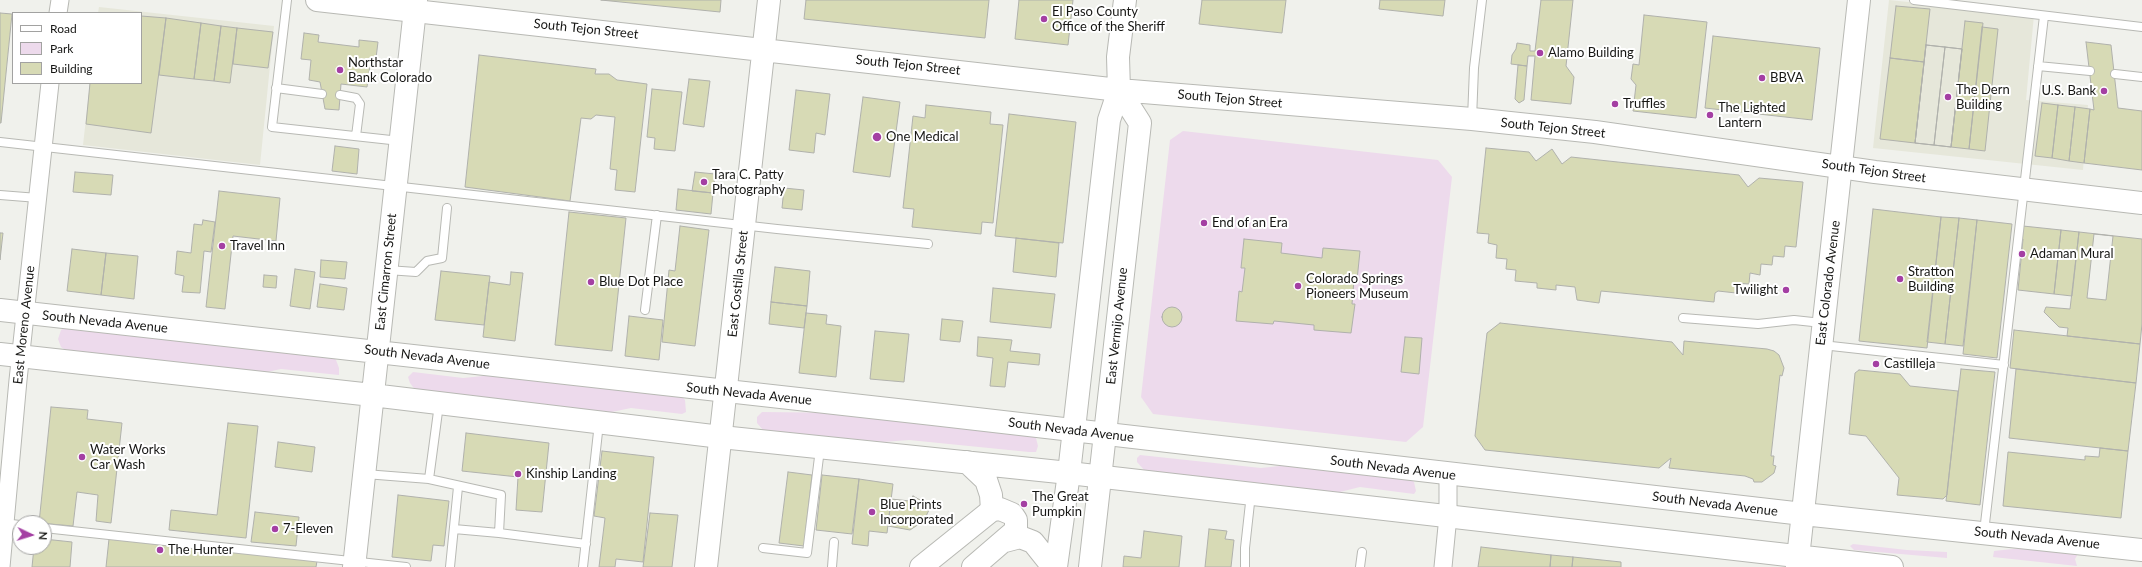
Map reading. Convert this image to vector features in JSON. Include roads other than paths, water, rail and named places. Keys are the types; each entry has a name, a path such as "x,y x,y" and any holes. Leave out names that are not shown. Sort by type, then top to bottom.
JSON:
{"main road":[{"name":"South Tejon Street","path":"317,0 416,5 764,50 1119,90 1472,119 1595,132 2024,190 2142,203"},
{"name":"East Costilla Street","path":"706,567 769,0"},
{"path":"1056,567 1069,473 1108,120 1119,90 1118,57 1125,0"},
{"name":"East Colorado Avenue","path":"1797,562 1859,0"},
{"name":"East Cimarron Street","path":"354,564 416,5"},
{"name":"East Vermijo Avenue","path":"1090,567 1140,123 1119,90"},
{"name":"South Nevada Avenue","path":"0,310 377,351 1802,514 1984,532 2142,550"},
{"path":"10,355 372,395 721,437 1069,473 1448,516 1797,562 1892,567"},
{"path":"967,462 986,480 991,495 992,510"},
{"path":"921,567 992,510 1000,509 1012,514 1016,520 1016,530 973,567"},
{"path":"1005,541 1020,537 1033,542 1053,567"}],"street":[{"path":"58,12 60,0"},
{"name":"East Moreno Avenue","path":"0,567 8,524 10,355 26,313 50,84"},
{"path":"1443,567 1448,516 1448,474"}],"lane":[{"path":"287,0 272,126 400,141"},
{"path":"1472,119 1474,68 1482,0"},
{"path":"1914,0 2142,27"},
{"path":"1984,532 2044,16"},
{"path":"2038,66 2090,71"},
{"path":"2115,74 2142,77"},
{"path":"276,88 322,94"},
{"path":"340,95 356,98 360,104 356,136"},
{"path":"0,142 744,225 928,244"},
{"path":"0,195 38,198"},
{"path":"386,270 416,272 427,261 442,258 447,208"},
{"path":"645,310 657,215"},
{"path":"1683,318 1758,324 1794,320 1822,334 2004,365"},
{"path":"428,479 439,403"},
{"path":"584,567 600,422"},
{"path":"763,548 807,553 820,447"},
{"path":"364,474 428,479 458,487 501,495 499,533"},
{"path":"450,567 458,487"},
{"path":"1246,567 1244,554 1251,494"},
{"path":"52,529 354,564 406,567"},
{"path":"454,529 586,544"},
{"path":"832,567 834,542"},
{"path":"1360,567 1362,552"}],"place":[{"name":"El Paso County Office of the Sheriff","path":"1044,19"},
{"name":"Alamo Building","path":"1540,53"},
{"name":"Northstar Bank Colorado","path":"340,70"},
{"name":"BBVA","path":"1762,78"},
{"name":"U.S. Bank","path":"2104,91"},
{"name":"The Dern Building","path":"1948,97"},
{"name":"Truffles","path":"1615,104"},
{"name":"The Lighted Lantern","path":"1710,115"},
{"name":"One Medical","path":"877,137"},
{"name":"Tara C. Patty Photography","path":"704,182"},
{"name":"End of an Era","path":"1204,223"},
{"name":"Travel Inn","path":"222,246"},
{"name":"Adaman Mural","path":"2022,254"},
{"name":"Stratton Building","path":"1900,279"},
{"name":"Blue Dot Place","path":"591,282"},
{"name":"Colorado Springs Pioneers Museum","path":"1298,286"},
{"name":"Twilight","path":"1786,290"},
{"name":"Castilleja","path":"1876,364"},
{"name":"Water Works Car Wash","path":"82,457"},
{"name":"Kinship Landing","path":"518,474"},
{"name":"The Great Pumpkin","path":"1024,504"},
{"name":"Blue Prints Incorporated","path":"872,512"},
{"name":"7-Eleven","path":"275,529"},
{"name":"The Hunter","path":"160,550"}]}
